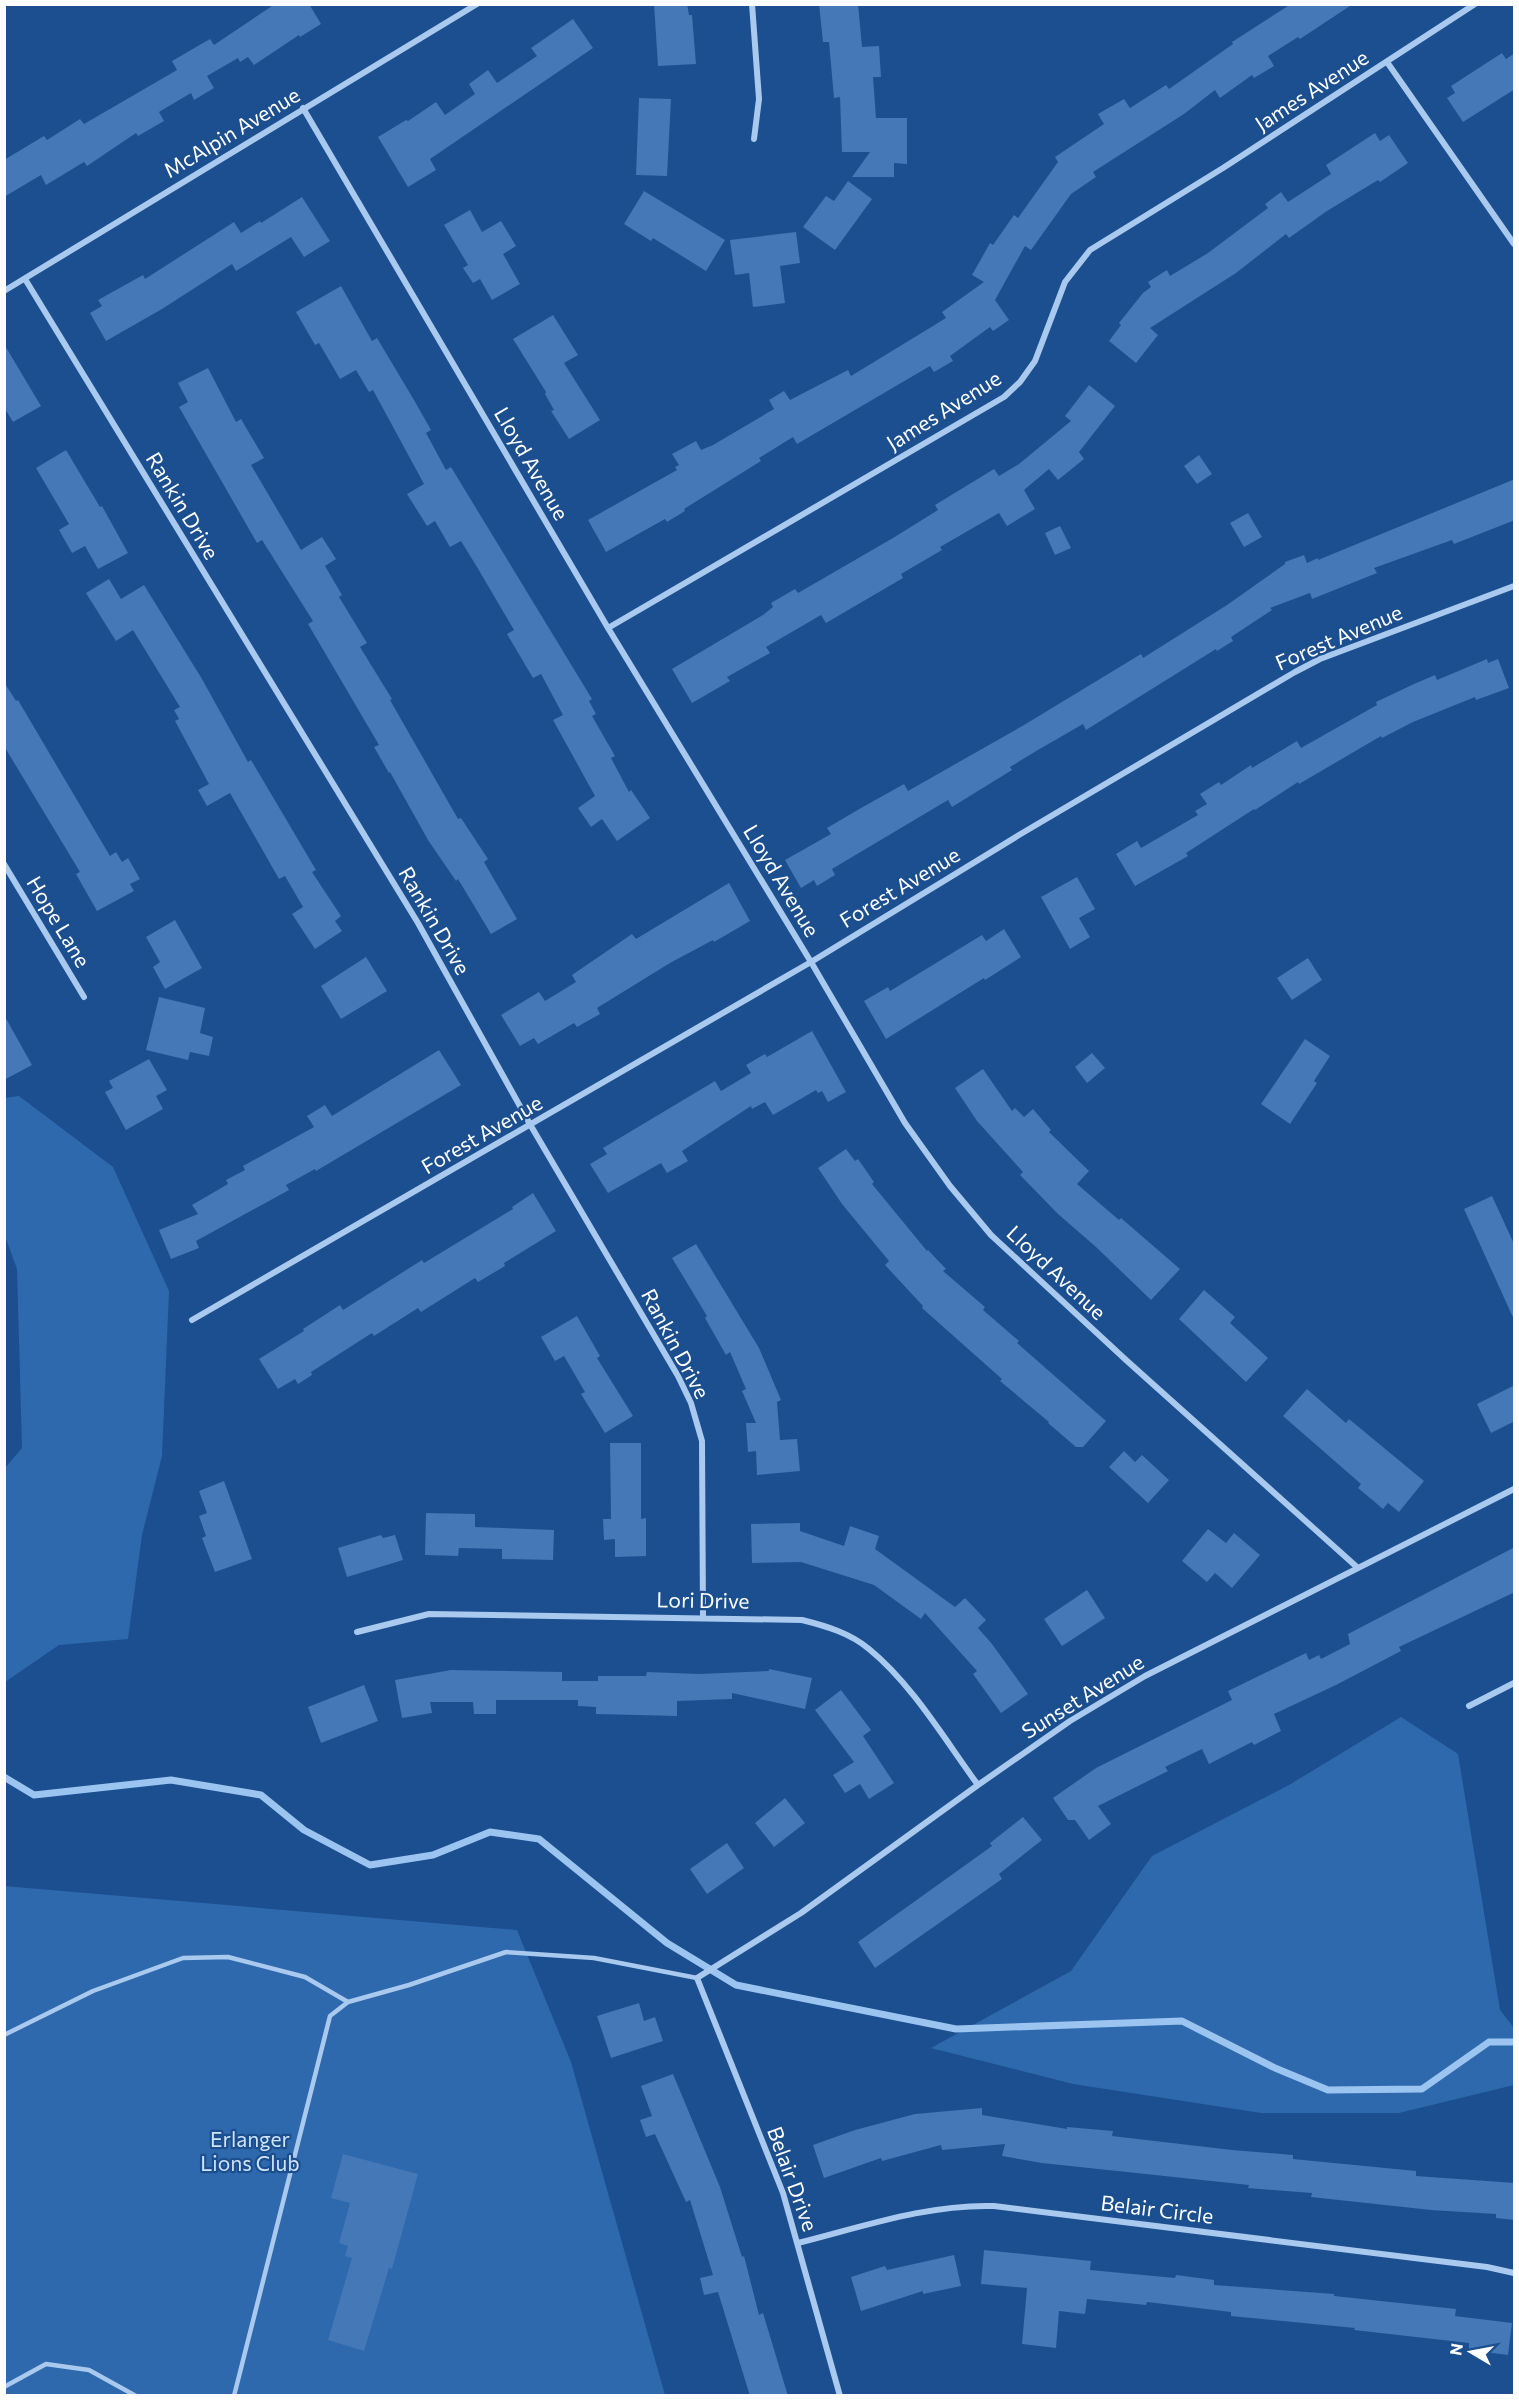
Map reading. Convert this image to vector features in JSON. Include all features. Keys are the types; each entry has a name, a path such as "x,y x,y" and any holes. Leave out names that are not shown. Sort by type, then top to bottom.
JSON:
{"street":[{"name":"McAlpin Avenue","path":"4,291 477,4"},
{"path":"752,4 759,99 754,139"},
{"name":"James Avenue","path":"608,628 1004,397 1020,382 1035,361 1065,282 1090,250 1223,168 1475,4"},
{"path":"1387,62 1515,244"},
{"name":"Lloyd Avenue","path":"303,108 608,628 811,962 905,1122 950,1186 991,1235 1126,1360 1358,1568"},
{"name":"Rankin Drive","path":"25,279 418,923 531,1126 678,1376 691,1403 702,1441 703,1617"},
{"name":"Forest Avenue","path":"192,1320 811,962 1019,835 1296,672 1320,659 1515,585"},
{"name":"Hope Lane","path":"4,864 84,997"},
{"name":"Sunset Avenue","path":"697,1978 801,1913 1070,1721 1145,1676 1515,1489"},
{"name":"Lori Drive","path":"357,1632 429,1614 802,1620 848,1635 868,1648 898,1677 978,1785"},
{"path":"1469,1706 1515,1683"},
{"name":"Belair Drive","path":"697,1978 783,2193 840,2396"},
{"name":"Belair Circle","path":"798,2243 939,2208 964,2205 994,2206 1487,2267 1515,2273"}],"lane":[{"path":"234,2396 330,2016 348,2002 409,1985 506,1952 594,1958 697,1978"},
{"path":"4,2035 93,1991 183,1958 228,1957 305,1977 348,2002"},
{"path":"4,2387 46,2364 89,2370 136,2396"}],"green space":[{"path":"19,1096 113,1167 169,1291 162,1456 142,1535 128,1639 59,1645 5,1682 5,1468 22,1448 17,1269 5,1236 4,1098"},
{"path":"1401,1717 1458,1754 1500,2010 1514,2028 1514,2085 1399,2113 1261,2113 1073,2084 931,2048 1071,1971 1152,1856 1289,1785"},
{"name":"Erlanger Lions Club","path":"4,1886 517,1930 571,2062 665,2395 5,2395"}],"building":[{"path":"275,4 309,4 321,24 300,37 299,35 254,65 248,57 240,62 238,58 207,76 214,88 194,100 191,93 159,112 164,121 138,136 136,133 87,166 84,162 46,185 41,175 4,197 4,160 44,136 47,140 80,119 84,124 177,70 172,61 210,39 214,45"},
{"path":"654,4 687,4 689,15 692,15 696,64 658,66"},
{"path":"819,4 858,4 862,47 879,46 881,77 873,77 876,118 907,118 907,164 894,163 894,177 852,177 870,152 842,152 840,97 834,98 829,42 823,42"},
{"path":"1291,4 1353,4 1300,39 1298,37 1268,56 1274,66 1254,78 1252,75 1220,98 1215,90 1184,114 1093,172 1096,177 1071,194 1031,250 1025,246 995,300 1009,320 993,331 990,327 950,356 953,361 934,372 930,366 797,444 793,437 759,458 761,461 684,509 685,511 667,522 665,519 606,552 588,520 677,470 675,467 679,465 672,454 696,441 701,450 713,445 774,409 769,400 784,391 790,400 848,370 851,376 946,318 942,312 984,282 972,275 990,243 993,245 1014,215 1018,218 1058,162 1055,157 1104,124 1098,114 1124,99 1130,108 1166,85 1169,89 1233,44 1232,42"},
{"path":"573,19 593,48 430,159 436,170 408,187 378,137 406,120 408,121 436,102 445,115 475,94 469,84 488,70 497,83 537,56 531,48"},
{"path":"1502,53 1506,59 1515,53 1515,89 1463,122 1447,98 1455,93 1451,86"},
{"path":"639,98 671,99 667,176 636,175"},
{"path":"1375,133 1380,141 1389,135 1408,163 1380,182 1378,180 1327,211 1289,238 1286,234 1236,273 1150,328 1158,335 1136,363 1109,341 1121,325 1119,323 1143,293 1151,287 1148,282 1167,270 1170,276 1208,253 1268,208 1265,204 1281,192 1288,202 1331,174 1326,165"},
{"path":"848,181 872,199 835,250 803,227 826,196 834,201"},
{"path":"644,191 725,240 706,271 653,238 651,241 624,224"},
{"path":"302,197 330,241 304,257 291,237 236,271 232,264 162,309 106,341 90,313 102,306 98,300 143,275 145,279 234,222 241,233"},
{"path":"470,210 482,232 501,221 516,246 503,254 520,284 492,300 480,279 473,283 463,268 468,265 444,225"},
{"path":"796,232 800,263 780,266 785,303 753,307 749,273 735,275 730,240"},
{"path":"341,286 372,341 377,338 414,400 431,430 426,433 446,470 451,467 592,699 589,701 596,714 592,716 615,756 611,758 629,792 631,790 650,818 617,841 602,819 591,827 578,808 595,796 553,720 563,715 541,674 533,678 507,634 514,630 477,567 461,541 450,547 435,521 427,526 407,494 424,484 373,390 369,392 356,370 340,379 319,343 315,345 296,312"},
{"path":"553,315 578,355 564,363 600,420 569,439 551,411 554,410 546,392 513,339"},
{"path":"4,344 41,406 13,422 4,407"},
{"path":"208,368 236,422 241,419 264,458 251,465 301,550 322,537 336,559 325,566 342,595 339,597 367,643 360,647 392,699 390,700 458,819 461,818 488,859 484,862 517,919 491,934 458,879 456,881 428,840 374,747 379,745 308,624 313,621 262,540 257,543 179,407 188,402 178,383"},
{"path":"1089,385 1115,406 1079,452 1084,459 1058,480 1049,469 1024,490 1035,509 1007,526 999,513 940,547 942,550 901,574 903,578 826,623 821,615 766,647 770,653 727,677 730,681 692,703 672,669 763,615 773,607 771,603 795,589 798,593 893,538 938,510 935,505 994,469 999,476 1019,464 1071,421 1065,416"},
{"path":"66,450 100,507 102,506 128,553 98,569 85,546 72,553 59,530 69,524 36,468"},
{"path":"1199,455 1212,474 1197,484 1184,466"},
{"path":"1515,479 1515,520 1454,544 1452,540 1374,568 1377,573 1312,599 1310,593 1270,608 1272,610 1231,637 1233,641 1217,651 1216,649 1086,730 1083,724 1038,750 1010,767 1012,770 952,807 948,800 832,869 835,875 817,886 814,880 801,888 785,860 831,834 827,828 861,808 904,784 908,791 1024,725 1141,654 1143,658 1227,605 1285,562 1304,555 1307,563 1318,558 1318,560"},
{"path":"1248,513 1262,537 1244,547 1230,523"},
{"path":"1060,526 1071,548 1055,555 1045,533"},
{"path":"109,579 121,599 144,585 202,679 248,762 251,760 316,870 312,872 341,916 335,921 342,931 315,949 292,914 303,907 285,876 279,879 230,793 207,806 198,790 209,784 175,721 179,719 174,710 180,707 133,630 116,641 86,593"},
{"path":"1487,659 1488,663 1498,659 1509,688 1476,700 1475,697 1413,722 1382,738 1381,736 1299,784 1298,782 1186,853 1188,856 1135,886 1116,854 1137,841 1141,848 1198,815 1195,811 1207,804 1200,794 1219,782 1221,785 1251,765 1252,768 1297,741 1301,748 1377,705 1376,702 1414,684 1435,675 1437,680"},
{"path":"4,682 16,701 18,700 110,856 116,852 122,862 128,858 140,879 130,884 134,891 97,911 76,874 80,872 4,746"},
{"path":"1077,877 1095,909 1079,918 1090,937 1070,949 1041,897"},
{"path":"729,883 750,921 714,942 713,940 670,963 597,1008 600,1014 577,1027 574,1023 538,1044 534,1038 520,1046 501,1015 539,992 545,1001 576,982 572,975 632,934 636,939"},
{"path":"175,920 202,968 165,989 153,967 160,962 146,937"},
{"path":"1004,929 1021,957 886,1039 864,1001 888,987 890,991 982,935 986,941"},
{"path":"366,957 387,991 341,1019 321,986"},
{"path":"1308,958 1322,980 1292,1000 1277,978"},
{"path":"159,997 205,1008 200,1033 213,1037 209,1056 190,1052 188,1060 146,1050"},
{"path":"4,1015 32,1065 4,1080"},
{"path":"812,1031 846,1092 828,1102 822,1091 818,1093 816,1090 773,1115 765,1102 752,1109 751,1106 682,1151 688,1161 667,1173 661,1163 608,1193 590,1164 607,1154 603,1148 715,1081 721,1091 751,1073 746,1065 765,1054 767,1057"},
{"path":"1305,1039 1330,1056 1314,1081 1317,1083 1290,1124 1261,1104"},
{"path":"439,1050 461,1085 316,1171 315,1169 286,1185 289,1190 196,1241 199,1248 171,1259 159,1230 198,1214 192,1205 228,1184 226,1180 245,1170 243,1166 314,1127 307,1116 325,1105 332,1116"},
{"path":"1092,1053 1105,1068 1087,1083 1075,1067"},
{"path":"149,1059 167,1090 156,1096 163,1109 126,1130 105,1092 113,1088 109,1081"},
{"path":"983,1069 1012,1111 1015,1108 1024,1117 1033,1109 1051,1130 1049,1132 1089,1171 1077,1184 1180,1269 1151,1300 1058,1214 1020,1175 1023,1172 977,1121 955,1088"},
{"path":"846,1149 855,1161 858,1159 874,1182 872,1184 927,1251 946,1269 943,1271 985,1307 983,1310 1019,1341 1017,1343 1106,1421 1083,1447 1076,1447 1000,1381 1002,1379 922,1308 923,1306 885,1265 889,1261 842,1204 818,1168"},
{"path":"533,1193 556,1231 478,1282 475,1278 421,1312 418,1308 374,1336 372,1333 311,1372 312,1375 298,1384 295,1379 278,1389 259,1359 340,1305 343,1310 422,1260 424,1263 513,1209 512,1207"},
{"path":"1492,1196 1515,1246 1515,1322 1464,1209"},
{"path":"696,1244 759,1348 781,1400 777,1402 780,1440 797,1439 800,1471 757,1475 756,1451 748,1452 746,1423 756,1423 742,1391 746,1389 730,1352 726,1355 705,1318 707,1316 672,1258"},
{"path":"1204,1290 1235,1317 1230,1323 1268,1358 1246,1382 1179,1319"},
{"path":"577,1316 600,1356 597,1358 633,1416 605,1433 581,1394 585,1392 564,1356 555,1361 541,1337"},
{"path":"1515,1385 1515,1421 1491,1433 1477,1404"},
{"path":"1307,1389 1346,1423 1349,1419 1424,1481 1399,1512 1388,1503 1383,1509 1358,1488 1361,1484 1283,1416"},
{"path":"610,1443 641,1443 641,1519 646,1518 646,1556 615,1557 615,1539 604,1540 603,1519 611,1519"},
{"path":"1124,1451 1135,1462 1142,1455 1169,1480 1148,1503 1109,1467"},
{"path":"224,1481 252,1559 215,1572 202,1538 206,1536 199,1516 207,1513 199,1491"},
{"path":"426,1513 475,1514 475,1527 554,1530 553,1560 502,1559 502,1549 459,1548 458,1556 425,1555"},
{"path":"800,1523 800,1531 844,1546 850,1526 879,1536 875,1549 955,1607 965,1598 986,1620 978,1628 1028,1694 1001,1713 973,1674 977,1671 925,1613 921,1619 874,1585 801,1562 752,1563 751,1524"},
{"path":"1208,1529 1226,1543 1234,1533 1260,1555 1232,1588 1215,1573 1207,1582 1182,1561"},
{"path":"381,1535 383,1538 395,1535 403,1560 347,1577 338,1548"},
{"path":"1515,1547 1515,1592 1399,1647 1401,1651 1274,1714 1281,1731 1254,1745 1252,1742 1209,1764 1202,1749 1165,1767 1168,1771 1098,1806 1111,1824 1089,1840 1075,1820 1068,1820 1053,1798 1096,1768 1232,1700 1228,1691 1306,1653 1309,1660 1319,1655 1321,1659 1350,1644 1348,1634"},
{"path":"1087,1590 1105,1618 1062,1646 1044,1619"},
{"path":"769,1669 812,1678 805,1709 732,1693 732,1699 677,1701 677,1716 596,1714 596,1707 578,1706 578,1700 496,1700 496,1714 474,1714 473,1702 430,1702 432,1713 402,1718 395,1680 451,1670 562,1672 562,1681 598,1681 598,1676 646,1676 647,1672 699,1674 769,1671"},
{"path":"364,1685 378,1721 321,1743 308,1707"},
{"path":"841,1690 871,1730 863,1736 894,1783 869,1799 860,1784 845,1793 833,1775 854,1762 815,1710"},
{"path":"785,1798 805,1823 774,1847 755,1823"},
{"path":"1023,1817 1042,1840 999,1874 1002,1879 875,1968 858,1942 992,1846 990,1843"},
{"path":"727,1843 744,1868 707,1894 690,1869"},
{"path":"639,2003 644,2021 655,2017 663,2041 611,2058 597,2016"},
{"path":"673,2074 720,2187 742,2257 744,2256 759,2315 763,2313 788,2396 750,2396 718,2292 704,2295 700,2278 713,2275 690,2200 686,2202 655,2134 646,2137 640,2120 652,2116 641,2086"},
{"path":"982,2108 982,2115 1067,2129 1067,2127 1113,2131 1112,2136 1293,2155 1293,2159 1416,2171 1416,2176 1515,2183 1515,2220 1496,2218 1496,2214 1431,2210 1311,2197 1312,2193 1248,2188 1249,2185 1042,2163 1002,2156 1005,2144 942,2150 941,2145 882,2161 881,2158 824,2178 813,2145 855,2130 915,2114"},
{"name":"Erlanger Lions Club","path":"343,2154 418,2174 392,2269 389,2268 364,2351 328,2340 352,2258 345,2256 348,2246 339,2243 350,2203 331,2198"},
{"path":"984,2250 1091,2261 1090,2270 1175,2278 1176,2275 1214,2280 1214,2285 1334,2294 1334,2296 1456,2309 1455,2316 1512,2323 1508,2355 1469,2350 1469,2343 1354,2330 1355,2328 1231,2316 1231,2312 1147,2302 1146,2305 1087,2299 1085,2314 1059,2311 1056,2348 1022,2344 1027,2288 981,2284"},
{"path":"954,2255 961,2286 923,2294 923,2291 861,2311 851,2277 885,2266 887,2270"}],"waterway":[{"path":"4,1777 34,1795 171,1780 261,1795 304,1830 370,1865 433,1855 490,1832 539,1839 667,1943 736,1985 956,2029 1182,2021 1275,2068 1328,2090 1422,2089 1489,2042 1514,2042"}]}
